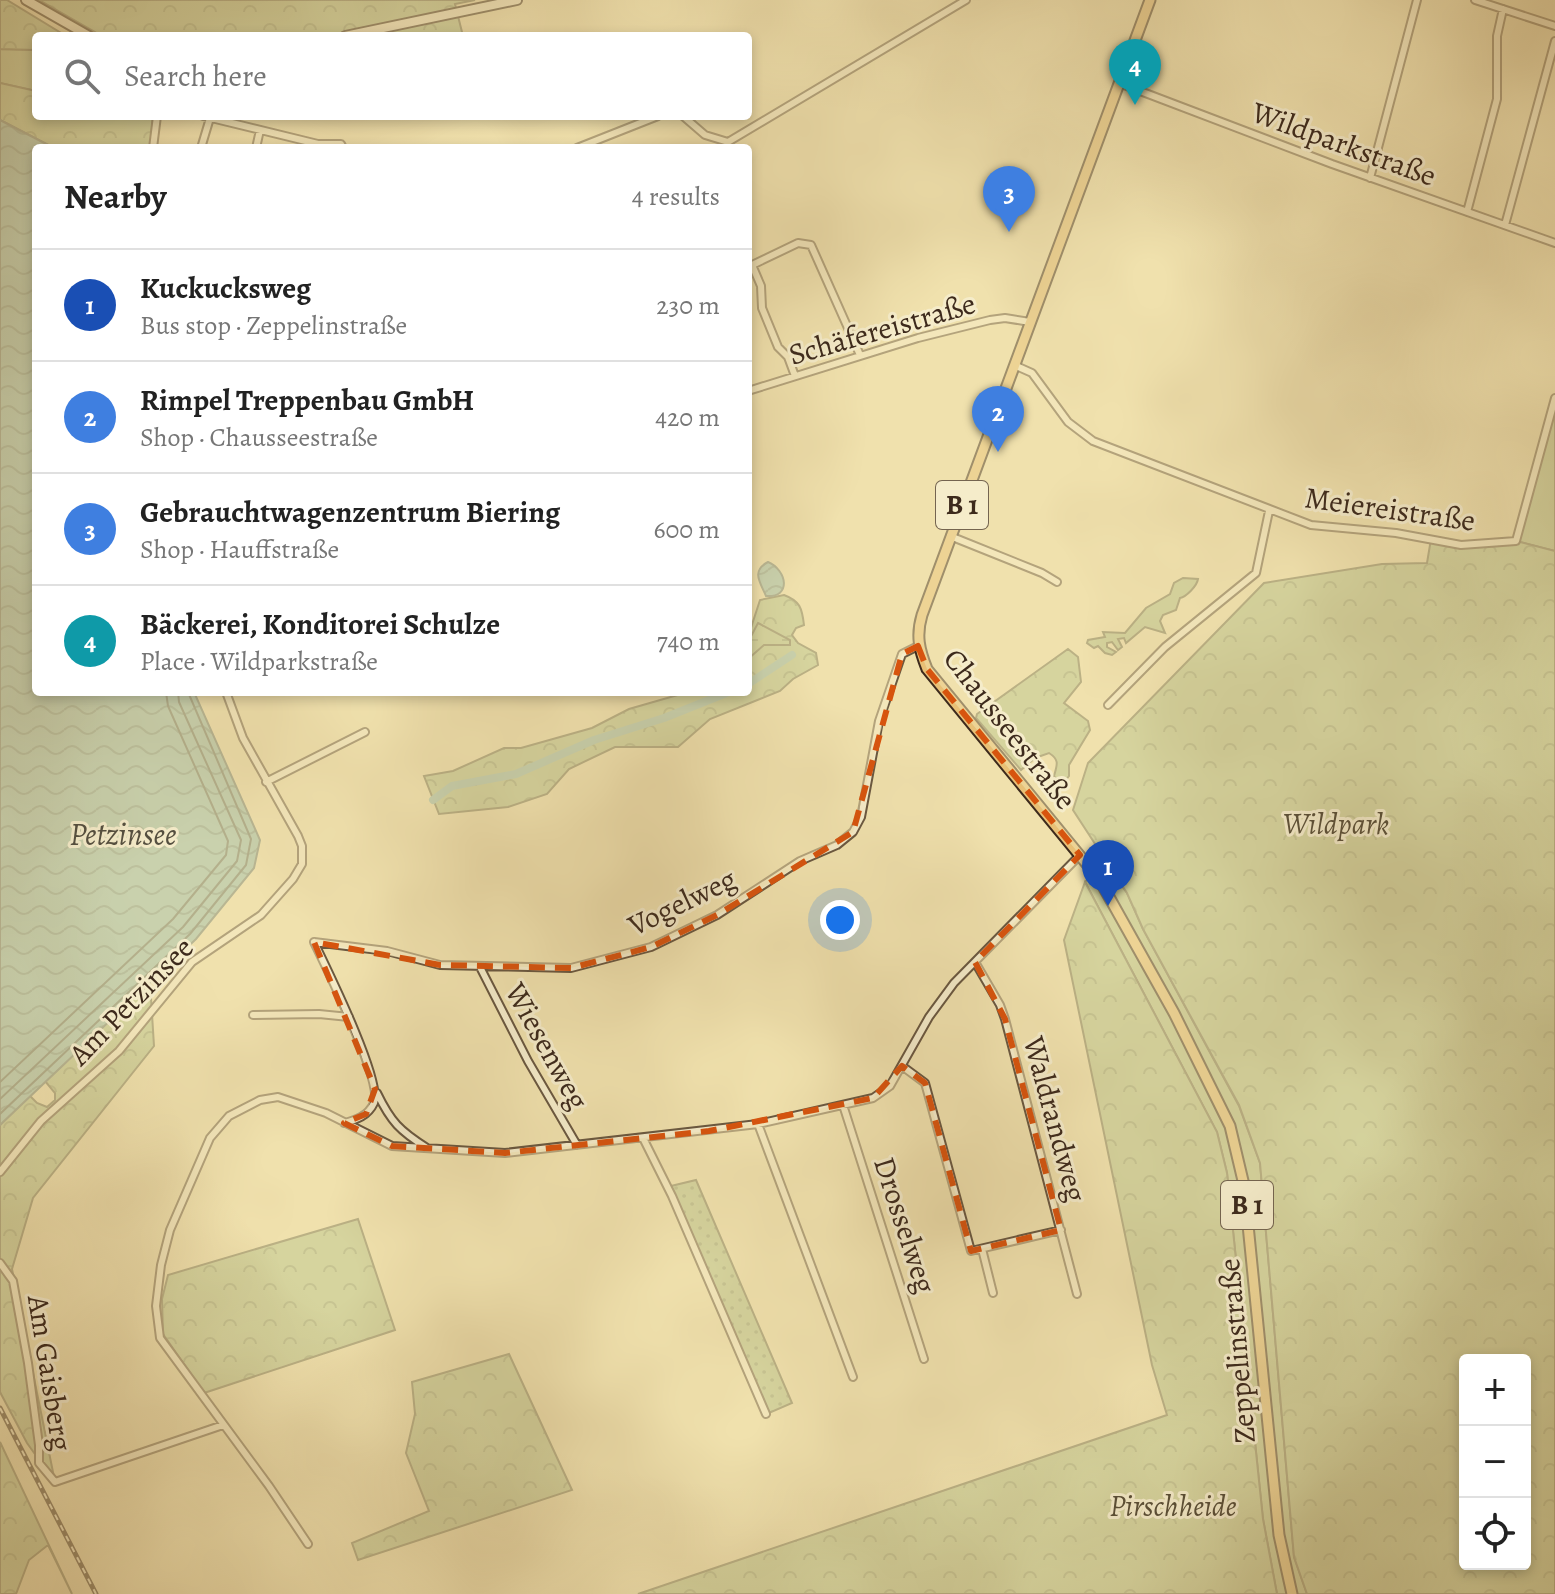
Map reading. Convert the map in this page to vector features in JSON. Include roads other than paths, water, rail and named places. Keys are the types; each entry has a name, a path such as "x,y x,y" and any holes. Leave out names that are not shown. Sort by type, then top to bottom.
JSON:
{"main road":[{"name":"B 1","path":"1014,365 1150,0"},
{"name":"Chausseestraße","path":"1014,365 922,615 918,646 927,669 1080,855"},
{"name":"Zeppelinstraße","path":"1080,855 1125,922 1174,1013 1222,1108 1237,1147 1248,1212 1279,1535 1292,1594"}],"street":[{"path":"26,0 82,32"},
{"path":"364,32 517,0"},
{"path":"688,120 705,135 728,142 966,0"},
{"path":"1370,178 1417,0"},
{"path":"1475,0 1555,26"},
{"path":"1467,212 1497,99 1497,36 1503,9"},
{"path":"1505,225 1555,41"},
{"name":"Wildparkstraße","path":"1119,83 1370,178 1555,243"},
{"path":"154,144 156,120"},
{"path":"202,144 206,120"},
{"path":"218,120 318,144 341,144"},
{"path":"588,144 648,120"},
{"path":"257,144 260,130"},
{"path":"752,265 798,243 811,245 860,355"},
{"path":"752,270 761,286 762,308 778,347 788,357 795,376"},
{"name":"Schäfereistraße","path":"752,390 860,355 990,320 1005,318 1030,322"},
{"name":"Meiereistraße","path":"1014,365 1032,373 1068,422 1093,441 1269,511 1327,528 1396,533 1461,545 1516,541 1555,398"},
{"path":"1108,705 1165,647 1256,573 1269,511"},
{"path":"950,536 1057,582"},
{"name":"Vogelweg","path":"349,1017 314,942 387,951 440,965 571,968 651,947 717,915 800,861 837,845 853,832 861,817 879,721 902,654 918,646"},
{"name":"Am Petzinsee","path":"0,1172 41,1121 119,1051 192,962 261,915 302,864 302,846 243,738 227,696"},
{"path":"266,782 365,732"},
{"path":"308,1544 160,1338 156,1306 161,1265 181,1204 210,1138 229,1116 241,1107 278,1097 306,1105 392,1146 505,1153 758,1124 873,1098 890,1086 929,1017 954,983 1080,855"},
{"name":"Waldrandweg","path":"975,962 1005,1019 1077,1294"},
{"name":"Wiesenweg","path":"480,967 528,1061 577,1145"},
{"path":"253,1015 349,1017 375,1089 391,1121 427,1149"},
{"path":"902,1066 925,1083 971,1251 1061,1230"},
{"path":"344,1123 366,1114 374,1103 375,1089"},
{"name":"Drosselweg","path":"843,1105 924,1359"},
{"path":"758,1124 853,1377"},
{"path":"643,1138 766,1414"},
{"path":"982,1249 993,1293"},
{"name":"Am Gaisberg","path":"0,1263 13,1281 28,1363 39,1463 55,1482 223,1425"}],"water":[{"name":"Petzinsee","path":"0,120 46,144 32,144 32,696 196,696 260,840 254,868 196,939 0,1125"},
{"path":"768,562 779,571 784,583 780,593 766,596 758,573"}],"waterway":[{"path":"752,681 792,655"},
{"path":"433,800 452,786 516,774 594,740 664,718 719,696"}],"railway":[{"path":"0,1408 96,1594"}],"place":[{"name":"Bäckerei, Konditorei Schulze","path":"1135,105"},
{"name":"Gebrauchtwagenzentrum Biering","path":"1009,232"},
{"name":"Rimpel Treppenbau GmbH","path":"998,452"},
{"name":"Kuckucksweg","path":"1108,906"}],"park label":[{"name":"Wildpark","path":"1336,824"},
{"name":"Pirschheide","path":"1173,1506"}]}
